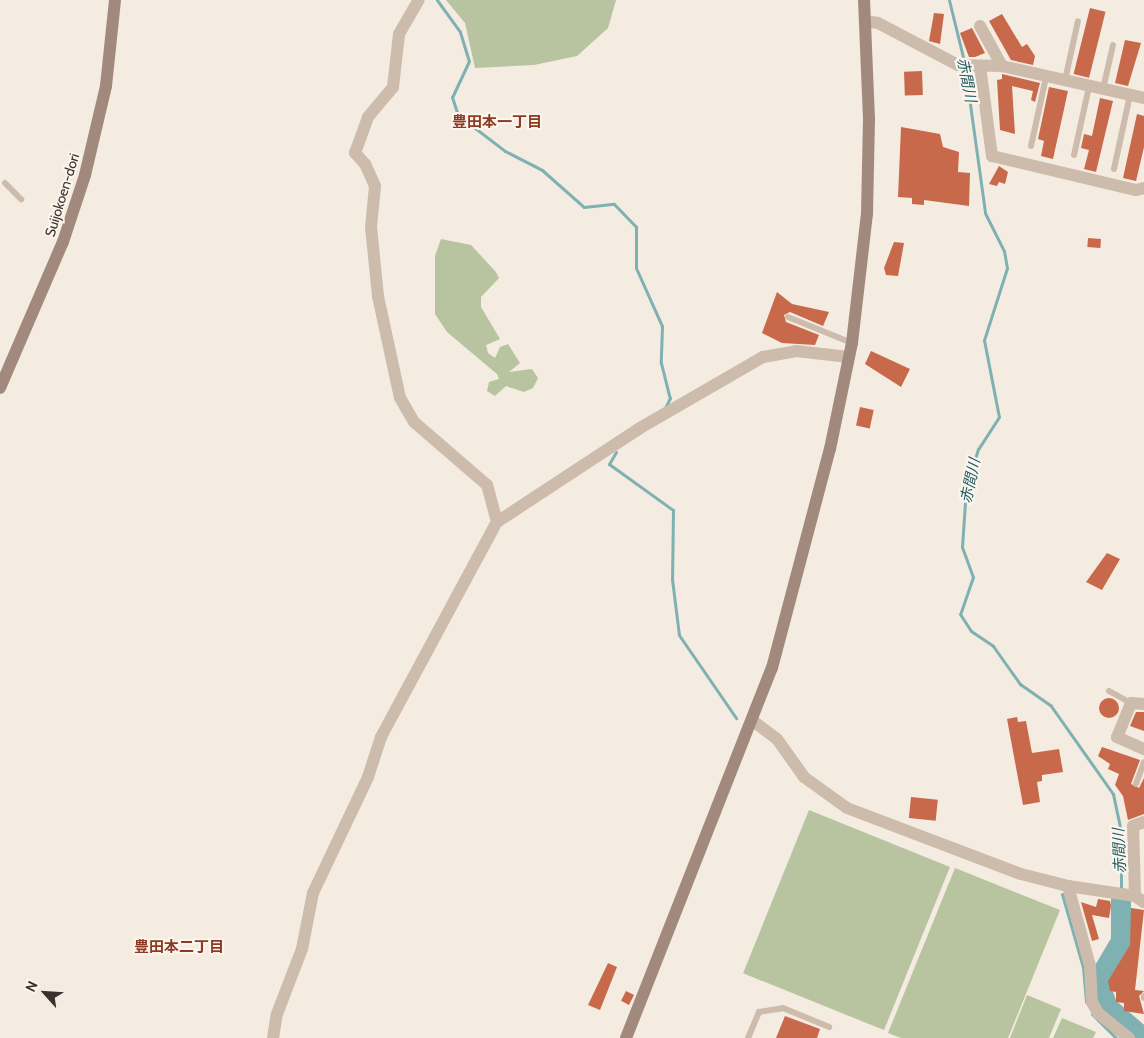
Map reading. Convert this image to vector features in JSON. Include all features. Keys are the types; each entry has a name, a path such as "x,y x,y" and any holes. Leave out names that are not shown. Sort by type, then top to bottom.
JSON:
{"street":[{"name":"Suijokoen-dori","path":"2,380 63,242 85,175 106,86 115,0"},
{"path":"419,0 399,34 393,87 368,116 355,153 366,164 374,186 371,227 378,296 400,398 414,422 487,485 497,522"},
{"path":"626,1038 753,721 795,594 852,343 867,206 864,0"},
{"path":"865,22 878,23 969,66 1002,66 1064,82 1144,98"},
{"path":"980,26 1002,66"},
{"path":"969,66 992,156 1136,190 1144,188"},
{"path":"273,1038 277,1014 302,948 312,893 368,777 380,737 497,522 640,428 763,357 796,351 849,357"},
{"path":"1138,704 1117,737 1144,749"},
{"path":"753,721 777,739 804,777 848,808 1021,874 1068,886 1139,899 1133,826 1144,822"},
{"path":"1068,886 1090,966 1092,1002 1098,1013 1129,1038"}],"lane":[{"path":"1064,82 1078,22"},
{"path":"1103,90 1113,45"},
{"path":"1031,146 1046,77"},
{"path":"1074,155 1089,87"},
{"path":"1114,169 1130,95"},
{"path":"5,184 21,199"},
{"path":"788,317 852,343"},
{"path":"1109,691 1138,704"},
{"path":"1136,784 1144,762"},
{"path":"748,1038 759,1012 783,1008 829,1027"}],"green space":[{"path":"446,0 616,0 608,28 577,56 534,65 475,68 465,23"},
{"path":"441,239 471,245 496,272 499,278 481,297 481,307 500,339 486,345 488,353 495,358 500,347 508,344 520,363 509,372 532,369 538,378 533,388 524,392 506,386 495,396 487,391 489,382 499,379 497,374 447,332 435,314 435,256"},
{"path":"809,810 950,867 884,1030 743,973"},
{"path":"955,868 1060,910 1008,1038 901,1038 888,1033"},
{"path":"1027,995 1061,1009 1049,1038 1010,1038"},
{"path":"1062,1018 1096,1032 1093,1038 1053,1038"}],"building":[{"path":"1090,8 1106,12 1089,78 1074,74"},
{"path":"934,13 944,14 940,44 929,41"},
{"path":"1002,14 1022,47 1027,44 1035,56 1033,65 1011,60 989,21"},
{"path":"972,28 985,53 969,57 960,33"},
{"path":"1125,40 1141,43 1128,86 1115,83"},
{"path":"922,71 923,95 905,96 904,72"},
{"path":"1002,74 1040,83 1035,102 1031,100 1033,91 1012,86 1015,134 1000,130 997,80 1002,79"},
{"path":"1049,87 1068,91 1053,159 1041,156 1044,141 1038,139"},
{"path":"1100,98 1113,101 1096,172 1084,169 1089,150 1081,148 1084,134 1092,136"},
{"path":"1137,114 1144,116 1144,147 1136,181 1123,178"},
{"path":"901,127 940,134 943,147 959,152 958,172 970,173 969,206 924,200 924,205 912,204 912,198 898,197"},
{"path":"999,166 1008,172 1005,184 999,182 997,186 989,184"},
{"path":"1088,238 1101,239 1100,248 1087,247"},
{"path":"894,242 904,243 898,276 886,275 884,268"},
{"path":"777,292 792,304 829,312 823,326 790,312 784,315 786,322 819,335 815,345 782,343 762,333"},
{"path":"871,351 910,369 901,387 865,364"},
{"path":"860,407 874,410 870,428 856,426"},
{"path":"1107,553 1120,559 1102,590 1086,582"},
{"path":"1109,698 1116,701 1119,708 1116,715 1109,718 1102,715 1099,708 1102,701"},
{"path":"1136,712 1144,712 1144,731 1130,726"},
{"path":"1017,717 1018,722 1026,721 1032,753 1059,749 1063,772 1042,775 1042,781 1037,782 1040,802 1023,805 1007,719"},
{"path":"1102,747 1140,760 1131,784 1139,788 1144,778 1144,814 1128,820 1123,796 1115,785 1119,774 1108,769 1110,764 1098,756"},
{"path":"911,797 938,800 936,821 909,818"},
{"path":"1098,899 1110,901 1111,906 1109,918 1092,915 1099,939 1092,941 1081,902 1096,907"},
{"path":"1131,908 1144,910 1135,990 1144,991 1139,996 1144,1014 1124,1011 1124,1003 1116,1002 1116,992 1110,991 1108,981 1130,945"},
{"path":"608,963 617,967 600,1010 588,1005"},
{"path":"626,991 634,995 629,1005 621,1001"},
{"path":"785,1016 820,1029 817,1038 776,1038"}],"waterway":[{"path":"437,0 460,32 469,61 452,97 458,115 505,151 542,170 584,207 614,204 636,227 636,268 662,326 661,363 670,398 665,408"},
{"name":"赤間川","path":"949,0 964,61"},
{"name":"赤間川","path":"965,68 985,213 1004,251 1007,268 984,340 999,417 978,449 966,488 962,547 973,577 960,614 971,631 993,646 1020,684 1051,706 1113,794 1121,832 1121,887"},
{"path":"616,452 609,464 673,510 672,579 679,635 736,718"},
{"path":"1062,894 1083,967 1086,1002"},
{"name":"赤間川","path":"1121,898 1121,941 1098,980 1108,1007 1144,1038"},
{"path":"1092,1014 1116,1038"}],"district":[{"name":"豊田本一丁目","path":"497,123"},
{"name":"豊田本二丁目","path":"179,948"}]}
